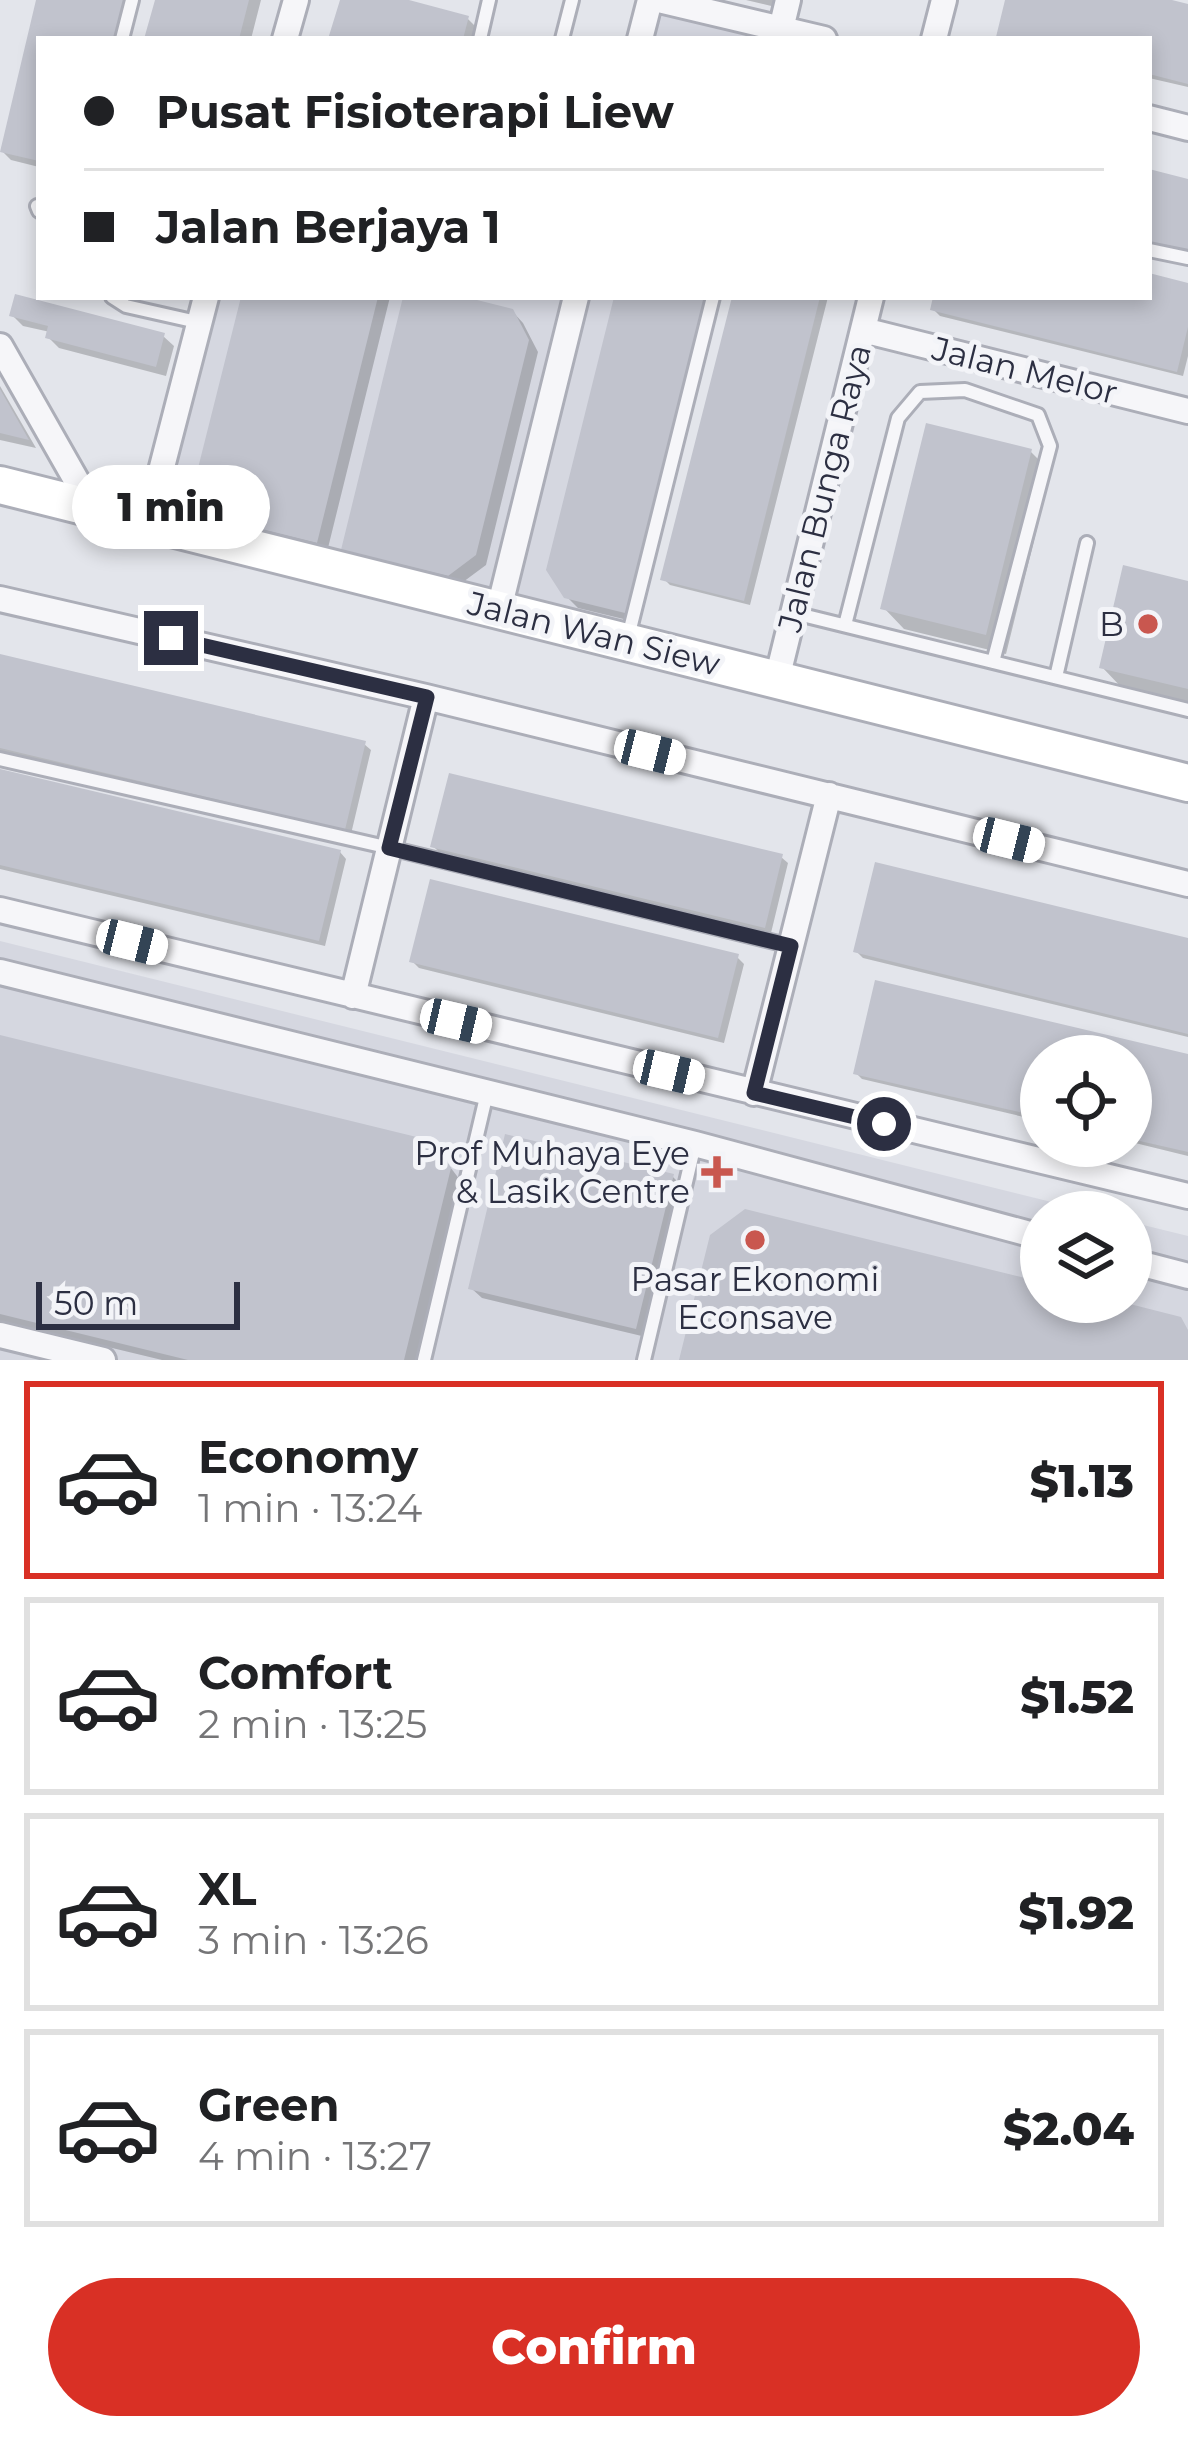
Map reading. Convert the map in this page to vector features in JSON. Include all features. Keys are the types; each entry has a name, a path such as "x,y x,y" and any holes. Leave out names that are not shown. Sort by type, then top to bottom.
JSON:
{"street":[{"path":"287,36 296,0"},
{"path":"641,36 654,0 780,34 788,0"},
{"path":"935,36 944,0"},
{"path":"1152,119 1188,128"},
{"path":"148,521 205,300"},
{"path":"500,610 576,300"},
{"name":"Jalan Bunga Raya","path":"777,679 870,300"},
{"name":"Jalan Melor","path":"862,330 1188,411"},
{"path":"0,346 92,508"},
{"name":"Jalan Wan Siew","path":"12,494 148,521 1188,783"},
{"path":"0,598 427,697 1188,884"},
{"path":"353,996 427,697"},
{"path":"754,1093 829,795"},
{"path":"0,910 1188,1196"},
{"path":"0,972 695,1144 1020,1231"},
{"path":"1152,1267 1188,1276"},
{"path":"0,1335 103,1360"}],"lane":[{"path":"123,36 132,0"},
{"path":"481,36 489,0"},
{"path":"563,36 572,0"},
{"path":"1152,251 1188,258"},
{"path":"117,300 197,322"},
{"path":"626,642 712,300"},
{"path":"845,625 898,418 920,392 965,390 1038,415 1050,446 993,662"},
{"path":"1056,677 1087,543"},
{"path":"794,613 1188,710"},
{"path":"0,760 791,946"},
{"path":"424,1360 488,1092"},
{"path":"644,1360 695,1144"}],"shaded area":[{"path":"659,11 763,36 654,36"},
{"path":"215,300 566,300 495,589 165,509"},
{"path":"588,300 705,300 623,625 516,597"},
{"path":"0,941 1020,1194 1020,1323 1152,1323 1152,1227 1188,1236 1188,1360 0,1360"}],"building":[{"path":"36,0 128,0 119,36 36,36 36,160 0,152"},
{"path":"155,0 249,0 240,36 145,36"},
{"path":"340,0 409,0 469,16 464,36 329,36"},
{"path":"1005,0 1172,0 1188,4 1188,84 1152,75 1152,36 996,36"},
{"path":"1152,170 1188,179 1188,259 1152,250"},
{"path":"1152,274 1188,283 1188,327 1177,372 930,310 932,300 1152,300"},
{"path":"15,294 165,333 156,367 45,338 48,326 9,316"},
{"path":"240,300 377,300 317,543 212,517 193,488"},
{"path":"402,300 477,300 513,309 529,340 476,555 448,576 341,550"},
{"path":"613,300 707,300 629,614 564,598 546,570"},
{"path":"731,300 819,300 744,601 660,580"},
{"path":"0,389 29,440 0,433"},
{"path":"926,423 1032,449 986,635 880,609"},
{"name":"B","path":"1123,565 1188,581 1188,689 1099,668"},
{"path":"0,654 366,741 345,830 0,748"},
{"path":"0,769 341,850 319,941 0,865"},
{"path":"449,773 783,854 765,928 430,847"},
{"path":"875,862 1188,938 1188,1034 853,952"},
{"path":"430,879 739,954 718,1038 409,962"},
{"path":"875,980 1108,1035 1020,1035 1020,1112 853,1074"},
{"path":"0,1035 433,1141 451,1168 404,1360 188,1360 0,1314"},
{"path":"1152,1045 1188,1054 1188,1152 1152,1144"},
{"path":"505,1134 674,1174 636,1329 468,1289"},
{"path":"745,1209 1020,1277 1020,1323 1152,1323 1152,1310 1181,1317 1188,1330 1188,1360 679,1360 710,1235"}],"place":[{"name":"B","path":"1148,624"},
{"name":"Prof Muhaya Eye & Lasik Centre","path":"717,1172"},
{"name":"Pasar Ekonomi Econsave","path":"755,1240"}],"route":[{"path":"171,638 427,697 389,848 791,946 754,1093 884,1124"}]}
